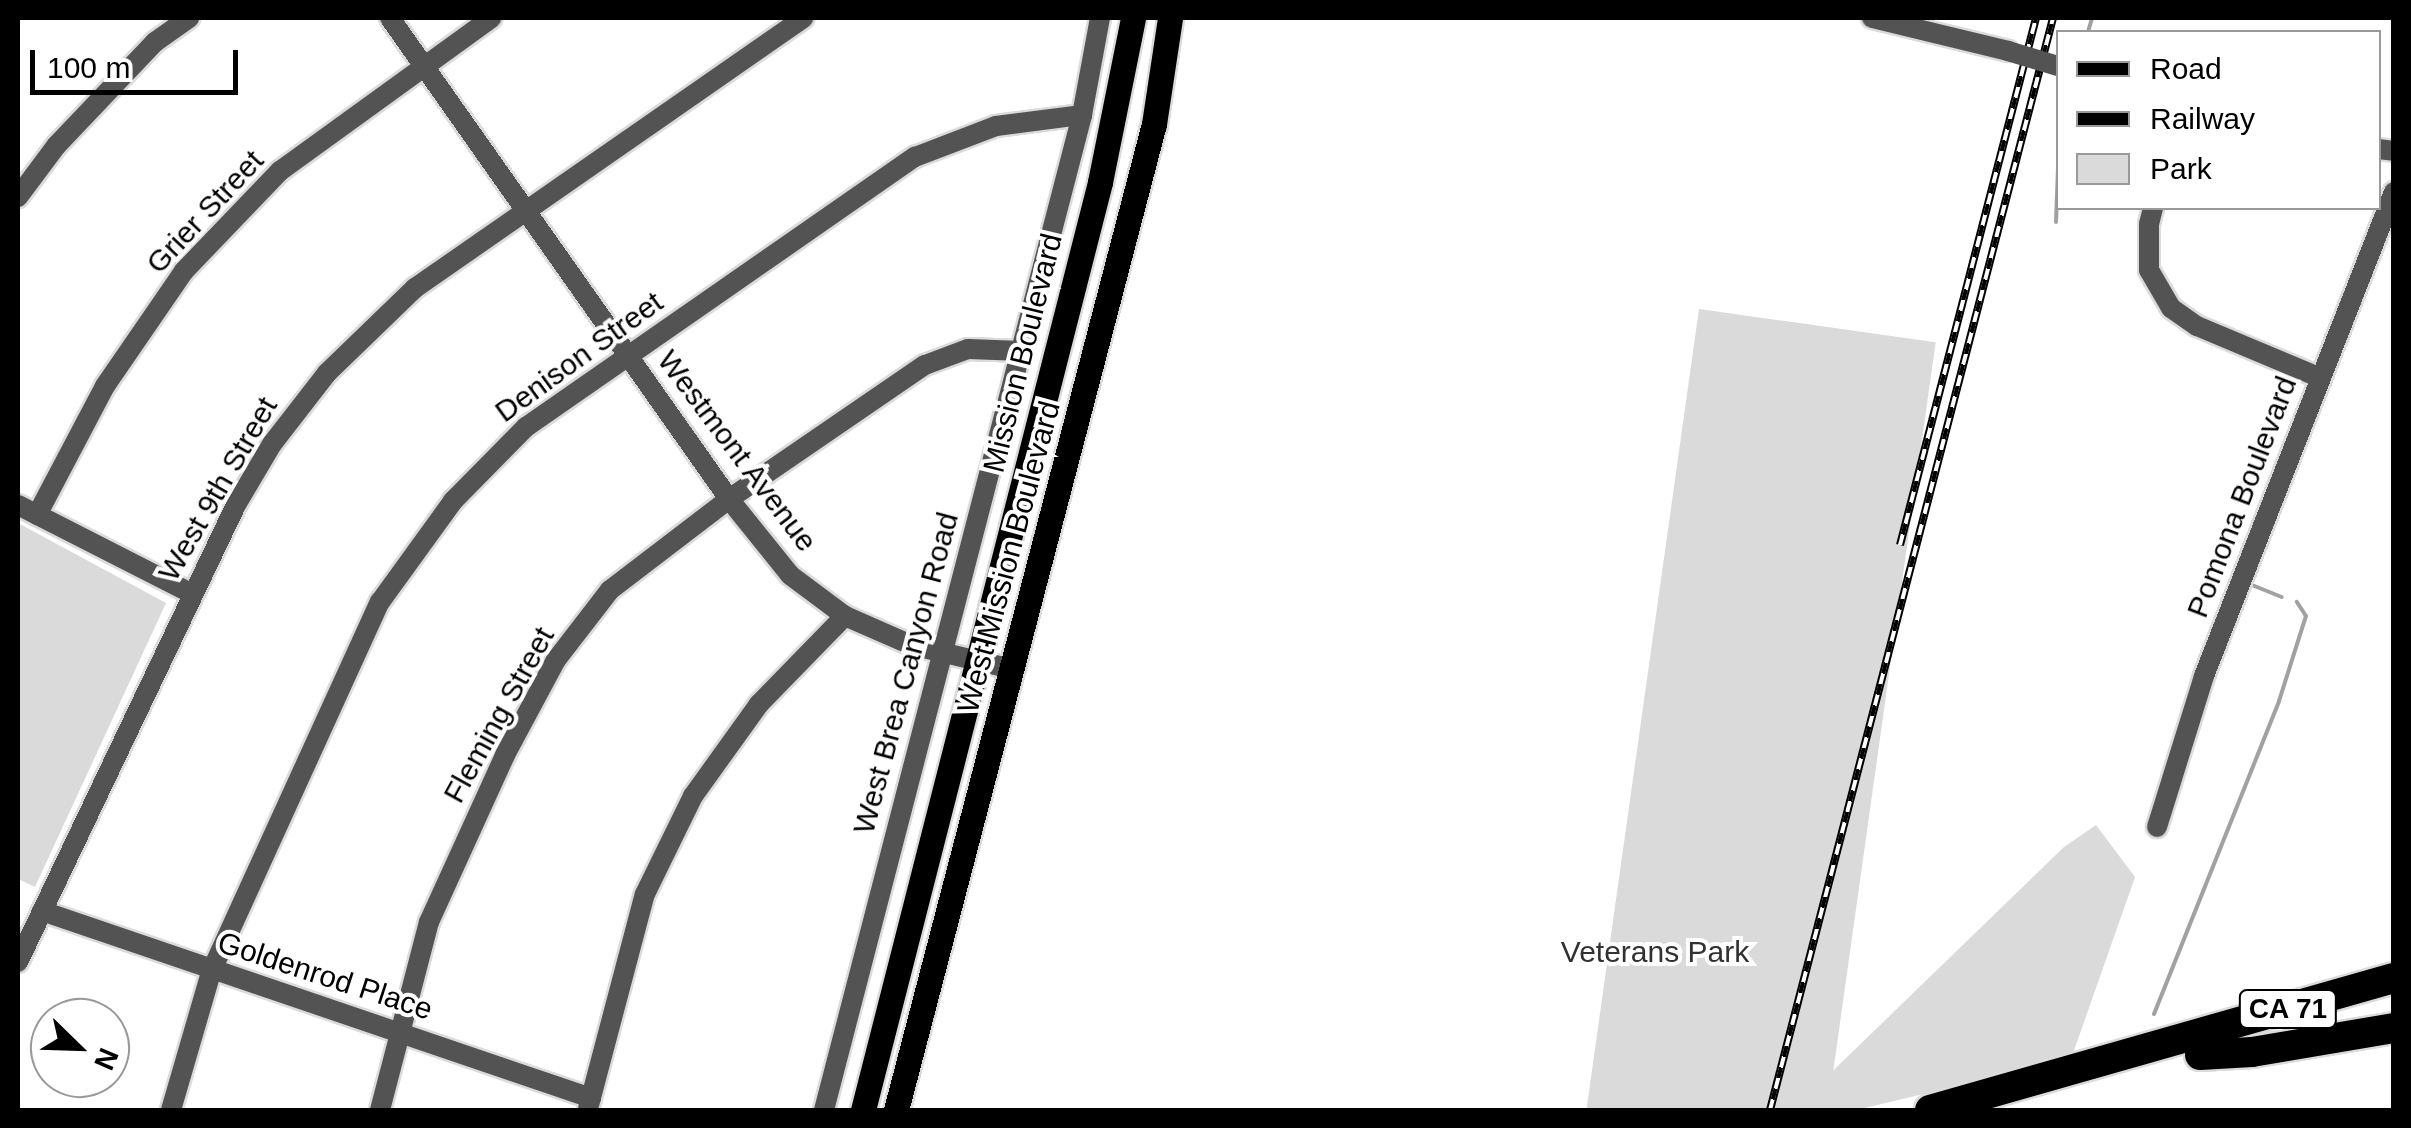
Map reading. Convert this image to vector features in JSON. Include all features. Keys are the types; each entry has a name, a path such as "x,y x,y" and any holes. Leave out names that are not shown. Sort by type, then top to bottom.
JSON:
{"highway":[{"name":"CA 71","path":"1930,1110 2018,1099 2186,1052 2392,983"},
{"path":"2186,1052 2252,1052 2394,1028"}],"main road":[{"name":"Mission Boulevard","path":"863,1110 1100,182 1133,18"},
{"name":"West Mission Boulevard","path":"896,1110 1154,124 1170,18"},
{"path":"1100,182 1107,207 1099,259 1117,268"}],"street":[{"path":"18,197 56,146 155,42 189,18"},
{"name":"Westmont Avenue","path":"390,18 729,499 790,575 845,616 910,645 1012,670"},
{"name":"Grier Street","path":"38,515 105,386 184,270 280,171 491,18"},
{"name":"West 9th Street","path":"18,962 191,594 272,444 327,373 415,288 803,18"},
{"name":"West Brea Canyon Road","path":"824,1110 1082,115 1100,18"},
{"path":"1872,18 2056,65"},
{"name":"Denison Street","path":"171,1110 211,972 380,602 453,501 526,427 915,157 996,126 1082,115"},
{"name":"Pomona Boulevard","path":"2156,827 2204,676 2394,192"},
{"path":"2152,210 2148,224 2150,270 2171,308 2197,326 2321,378"},
{"name":"Fleming Street","path":"380,1110 429,922 504,755 556,660 610,590 729,499 926,366 968,350 1022,351"},
{"path":"18,504 191,594"},
{"path":"590,1104 644,894 692,796 759,704 845,616"},
{"name":"Goldenrod Place","path":"42,911 211,972 400,1030 590,1104"}],"green space":[{"name":"Veterans Park","path":"1699,309 1936,342 1828,1110 1586,1110"},
{"path":"18,523 166,603 35,887 18,879"},
{"path":"2096,825 2135,877 2071,1059 1856,1110 1809,1110 1812,1091 2064,847"}],"waterway":[{"path":"2089,30 2092,18"},
{"path":"2056,210 2056,222"},
{"path":"2252,585 2282,597"},
{"path":"2154,1014 2279,701 2306,616 2297,602"}],"railway":[{"path":"1900,545 2036,18"},
{"path":"1770,1110 2053,18"}]}
